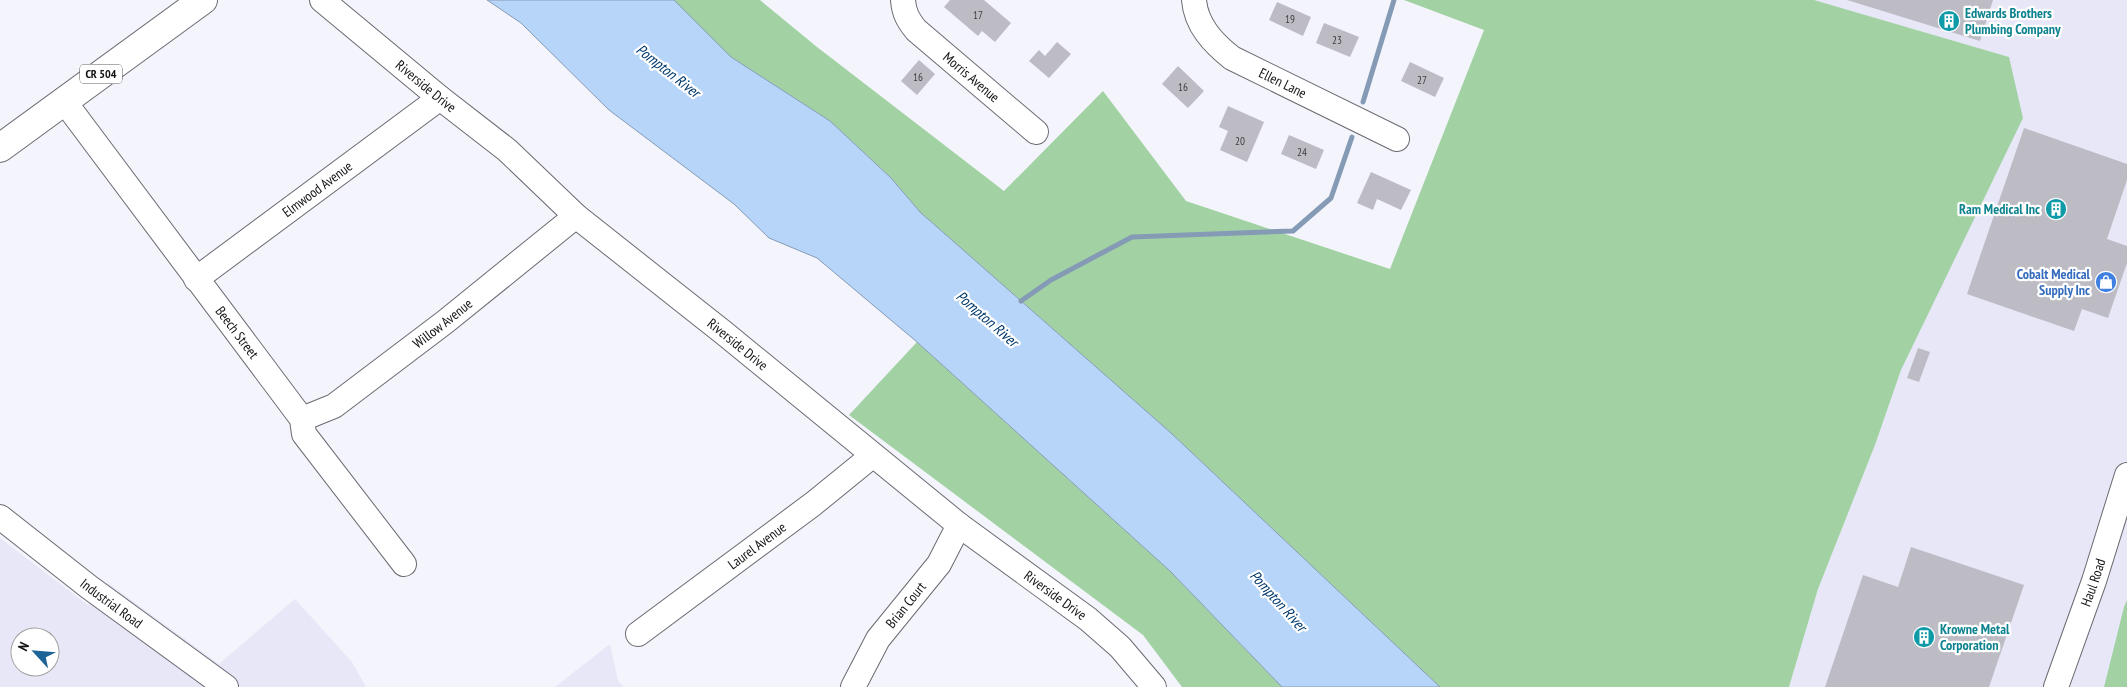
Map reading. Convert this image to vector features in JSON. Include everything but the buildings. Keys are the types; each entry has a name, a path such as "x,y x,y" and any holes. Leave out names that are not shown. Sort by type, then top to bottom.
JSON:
{"main road":[{"name":"CR 504","path":"0,148 203,0"}],"street":[{"name":"Riverside Drive","path":"322,0 440,98 507,150 576,216 724,333 872,456 959,526 1088,619 1120,647 1154,687"},
{"name":"Ellen Lane","path":"1194,0 1199,20 1207,34 1218,47 1232,58 1397,139"},
{"name":"Morris Avenue","path":"906,10 916,30 1036,132"},
{"name":"Elmwood Avenue","path":"196,279 440,98"},
{"name":"Beech Street","path":"64,101 302,419 304,434 404,564"},
{"name":"Willow Avenue","path":"302,419 318,414 342,400 445,322 576,216"},
{"name":"Laurel Avenue","path":"638,634 813,504 872,456"},
{"name":"Haul Road","path":"2056,687 2094,581 2127,475"},
{"name":"Industrial Road","path":"0,517 89,587 226,687"},
{"name":"Brian Court","path":"853,687 878,639 939,564 959,526"}],"shaded area":[{"path":"1814,0 2127,0 2127,600 2104,687 1789,687 1818,589 1875,445 2009,57"},
{"path":"0,538 88,605 108,583 219,664 295,599 352,662 366,687 0,687"},
{"path":"610,644 618,681 624,687 555,687"}],"green space":[{"path":"674,0 760,0 817,47 1004,191 1103,91 1186,201 1390,269 1484,30 1404,0 1814,0 2009,57 2023,118 1901,370 1875,445 1818,589 1789,687 1440,687 1171,433 920,212 891,178 830,121 731,57"},
{"path":"917,342 1170,571 1282,687 1182,687 1143,635 849,415"},
{"path":"2127,600 2127,687 2104,687 2124,607"}],"water":[{"name":"Pompton River","path":"487,0 674,0 731,57 830,121 891,178 920,212 1171,433 1440,687 1282,687 1170,571 917,342 817,258 769,238 734,204 609,110 521,23"}],"waterway":[{"path":"1363,102 1394,0"},
{"path":"1021,301 1051,280 1132,237 1293,231 1331,198 1352,137"}],"place":[{"name":"Edwards Brothers Plumbing Company","path":"1949,21"},
{"name":"Ram Medical Inc","path":"2056,209"},
{"name":"Cobalt Medical Supply Inc","path":"2106,282"},
{"name":"Krowne Metal Corporation","path":"1924,637"}]}
